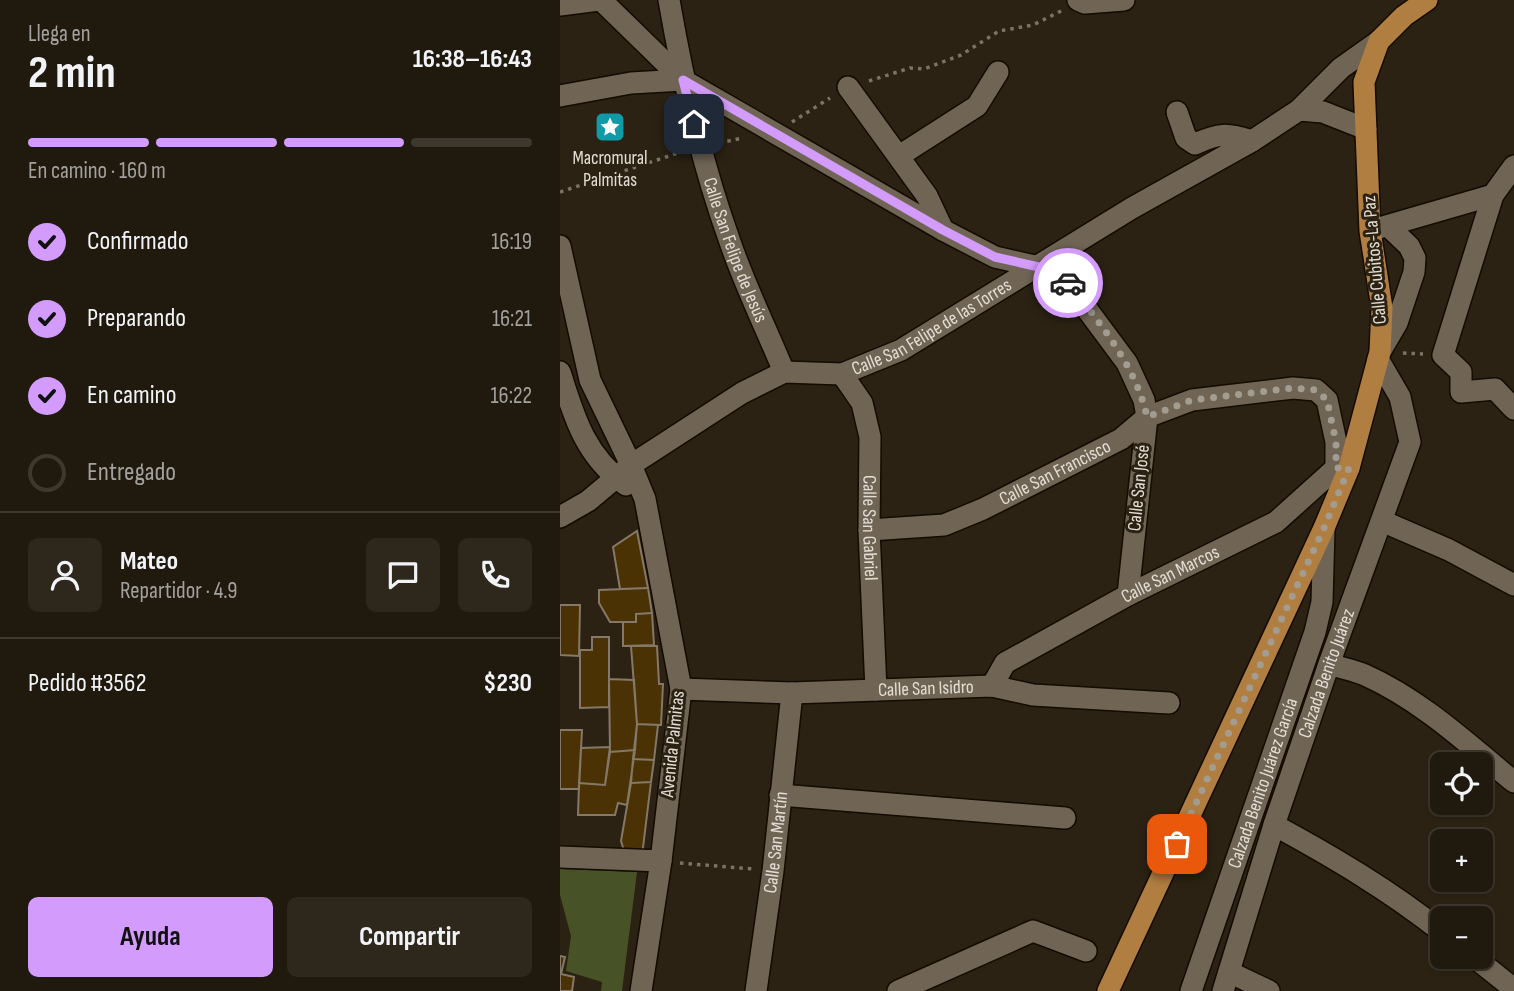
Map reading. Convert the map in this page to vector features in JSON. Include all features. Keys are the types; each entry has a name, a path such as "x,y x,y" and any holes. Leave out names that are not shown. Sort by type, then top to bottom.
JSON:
{"main road":[{"name":"Calle Cubitos-La Paz","path":"1108,991 1324,528 1379,355 1382,308 1379,228 1366,129 1364,82 1379,41 1404,16 1427,0"}],"street":[{"path":"560,5 600,0"},
{"name":"Calle San José","path":"600,0 683,80 943,230 995,257 1039,267 1066,281 1127,363 1144,400 1147,417 1128,595"},
{"name":"Calle San Felipe de Jesús","path":"669,0 683,80 699,146 729,241 784,372"},
{"path":"1082,2 1124,0"},
{"name":"Calle San Felipe de las Torres","path":"560,517 588,501 623,472 742,393 784,372 842,374 901,350 1132,208 1252,141 1300,110 1341,68 1379,41"},
{"path":"899,156 977,106 998,72"},
{"path":"560,96 631,83 683,80"},
{"path":"848,87 927,195 943,230"},
{"path":"1300,110 1323,112 1366,129"},
{"path":"1177,112 1186,138 1195,144 1215,135 1231,134 1252,141"},
{"path":"1514,166 1493,195 1443,355 1461,372 1461,392 1495,389 1514,409"},
{"path":"1379,228 1493,195"},
{"path":"1379,228 1409,246 1415,258 1397,323 1379,355"},
{"name":"Avenida Palmitas","path":"560,246 590,380 623,472 645,499 681,690 661,861 641,991"},
{"name":"Calzada Benito Juárez","path":"1226,981 1274,825 1329,664 1410,443 1400,397 1379,355"},
{"name":"Avenida Palmitas","path":"560,372 574,417 601,466 623,472"},
{"name":"Calle San Gabriel","path":"842,374 862,403 870,437 869,530 876,690"},
{"name":"Calle San Francisco","path":"869,530 944,525 983,509 1121,439 1147,417 1192,400 1293,388 1316,390 1327,400 1343,468"},
{"name":"Calle San Marcos","path":"992,686 1005,663 1128,595 1276,522 1343,468"},
{"path":"1382,521 1449,550 1514,585"},
{"name":"Calzada Benito Juárez García","path":"1191,991 1315,632 1322,603 1324,528"},
{"path":"1329,664 1364,675 1401,694 1460,737 1514,782"},
{"name":"Calle San Isidro","path":"681,690 792,693 992,686 1033,695 1169,703"},
{"name":"Calle San Martín","path":"756,991 773,871 792,693"},
{"path":"780,795 1065,818"},
{"path":"1274,825 1362,873 1430,923"},
{"path":"560,858 661,861"},
{"path":"898,991 1033,930 1086,951"},
{"path":"1489,969 1514,989"},
{"path":"1226,981 1269,991"}],"path":[{"path":"560,192 699,146 775,132 848,87 910,68 924,69 961,55 999,31 1033,25 1082,2"},
{"path":"1379,355 1443,355"},
{"path":"661,861 773,871"}],"green space":[{"path":"560,869 637,872 622,991 601,991 602,982 566,971 571,936 560,895"}],"building":[{"path":"637,531 648,588 620,589 613,547"},
{"path":"648,588 652,613 636,614 636,622 610,622 599,603 599,590"},
{"path":"560,605 580,605 579,656 560,655"},
{"path":"652,613 654,645 623,646 623,622 636,622 636,614"},
{"path":"592,637 609,637 609,707 580,708 580,650 592,650"},
{"path":"631,646 657,646 659,684 663,684 661,725 637,724"},
{"path":"609,679 634,680 637,724 635,750 610,752"},
{"path":"637,724 658,725 654,760 633,759"},
{"path":"560,730 582,730 579,789 560,789"},
{"path":"610,747 605,785 579,783 581,748"},
{"path":"635,750 627,805 618,803 615,815 578,815 579,783 605,785 610,752"},
{"path":"633,759 654,760 651,782 631,783"},
{"path":"651,782 642,856 625,854 621,841 631,783"},
{"path":"560,956 565,957 561,974 574,977 572,991 560,991"}],"way so far":[{"path":"1068,283 1127,363 1144,400 1147,417 1192,400 1293,388 1316,390 1327,400 1336,442 1336,468 1349,468 1324,528 1177,844"}],"place":[{"name":"Macromural Palmitas","path":"610,127"}],"route":[{"path":"694,124 683,80 943,230 995,257 1039,267 1068,283"}]}
